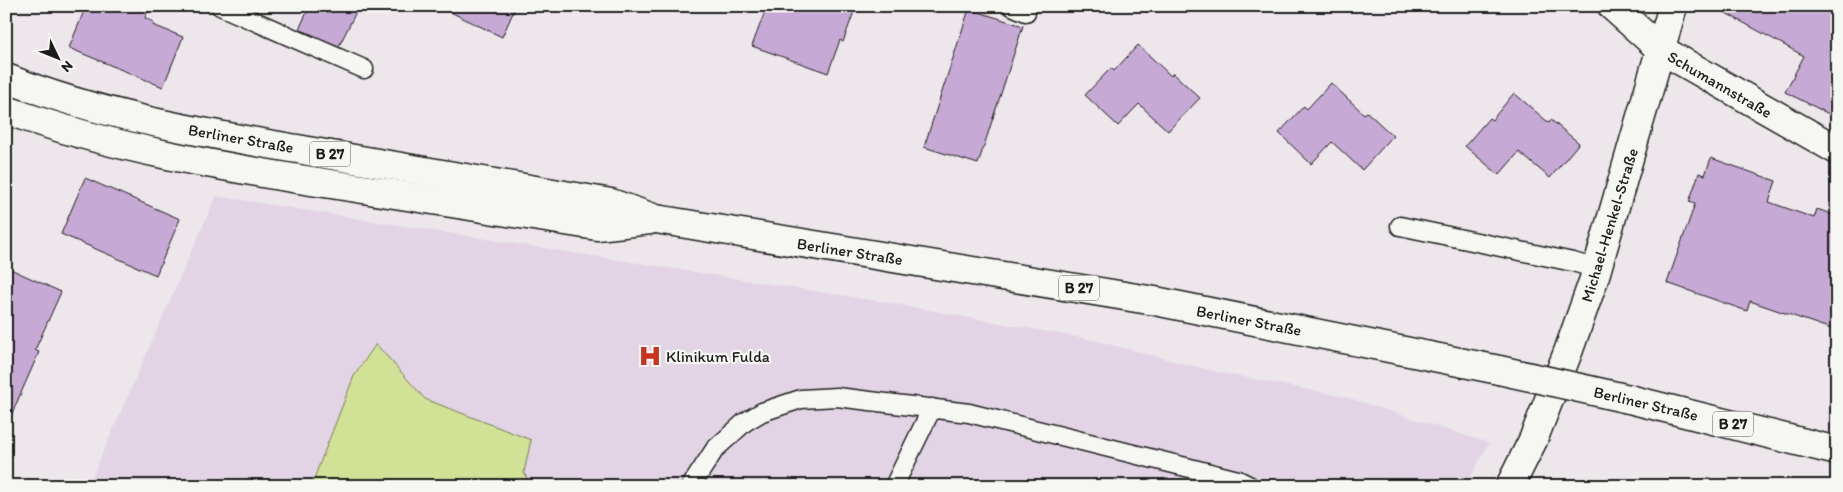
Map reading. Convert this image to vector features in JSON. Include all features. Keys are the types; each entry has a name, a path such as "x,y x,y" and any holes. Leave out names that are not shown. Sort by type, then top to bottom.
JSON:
{"main road":[{"name":"Schumannstraße","path":"1612,6 1660,49 1837,150"},
{"name":"Michael-Henkel-Straße","path":"1510,486 1533,440 1568,352 1597,269 1673,6"},
{"name":"Berliner Straße","path":"6,78 74,102 126,117 273,145 611,203 656,219 1155,301 1499,370 1629,399 1837,451"},
{"name":"Berliner Straße","path":"6,110 132,148 246,171 597,226 656,219"}],"lane":[{"path":"220,6 364,69"},
{"path":"1400,226 1573,262 1597,269"},
{"path":"691,486 715,449 745,422 762,412 789,402 801,399 837,397 969,413 1238,480 1250,486"},
{"path":"894,486 932,408"}],"shaded area":[{"name":"Klinikum Fulda","path":"216,196 890,303 1093,340 1217,372 1346,397 1489,443 1466,486 88,486"}],"green space":[{"path":"376,344 425,399 531,440 524,472 530,486 311,486 354,376"}],"building":[{"path":"86,6 150,6 145,18 154,22 153,25 183,37 163,87 69,48"},
{"path":"310,6 359,6 339,46 299,29"},
{"path":"438,6 516,6 502,37"},
{"path":"767,6 856,6 843,42 840,40 828,73 752,46"},
{"path":"1713,6 1837,6 1837,118 1785,92 1804,56"},
{"path":"969,9 1023,26 978,164 924,147"},
{"path":"1138,45 1171,76 1173,73 1200,98 1168,131 1139,104 1118,126 1085,95 1111,68 1114,71"},
{"path":"1331,83 1364,114 1367,112 1393,136 1362,170 1332,142 1311,164 1279,133 1304,106 1307,109"},
{"path":"1514,93 1549,123 1551,120 1579,143 1550,178 1519,152 1499,175 1465,146 1489,118 1492,120"},
{"path":"1711,158 1776,181 1769,202 1814,218 1817,209 1837,216 1837,331 1750,301 1747,311 1667,283 1695,204 1689,202 1699,173 1705,175"},
{"path":"85,178 180,219 156,275 61,234"},
{"path":"6,267 61,292 35,350 39,352 6,427"}],"place":[{"name":"Klinikum Fulda","path":"650,356"}]}
